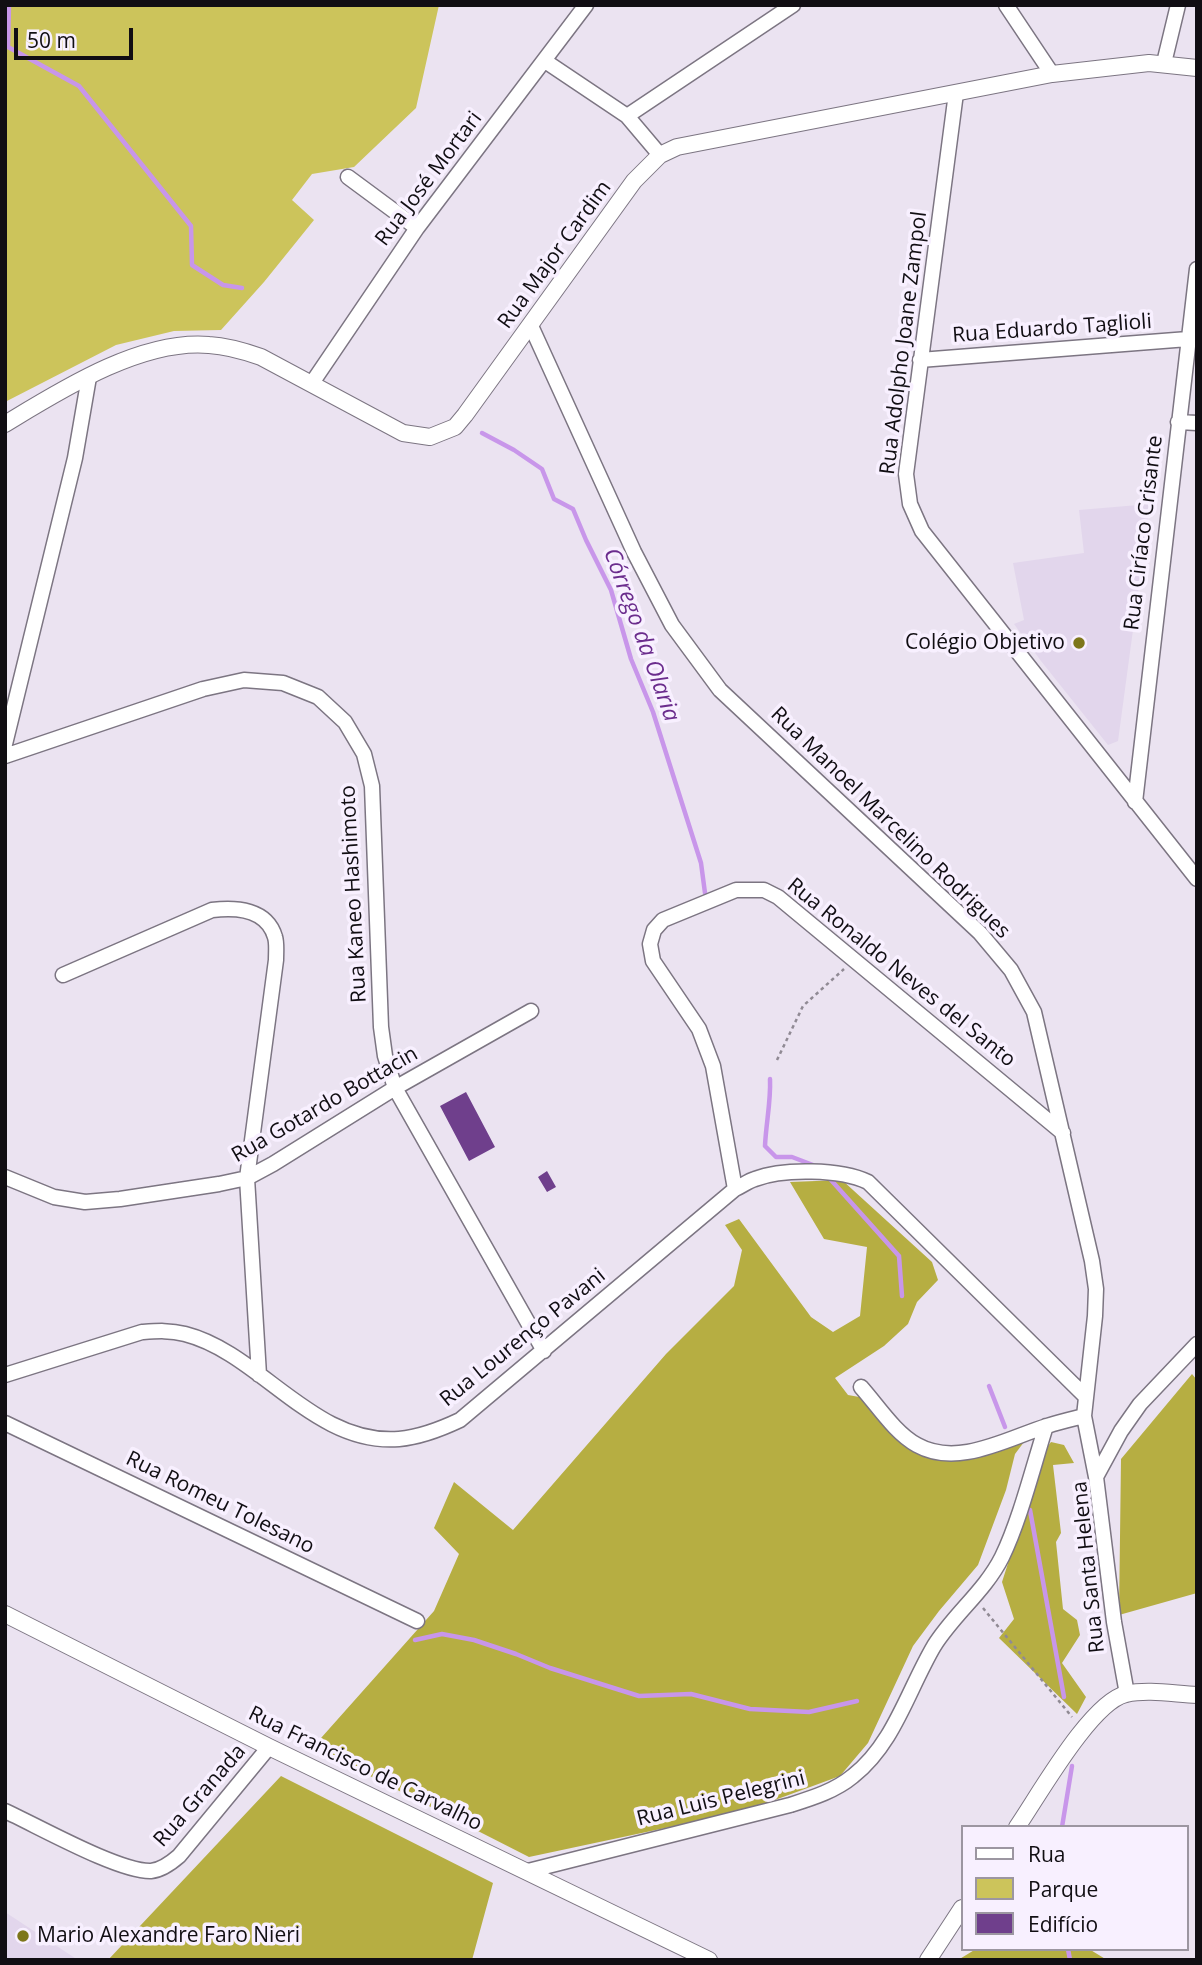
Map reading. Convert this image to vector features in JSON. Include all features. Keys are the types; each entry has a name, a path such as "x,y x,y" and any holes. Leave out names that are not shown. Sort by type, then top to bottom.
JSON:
{"street":[{"name":"Rua José Mortari","path":"312,383 417,228 586,5"},
{"path":"627,116 793,5"},
{"path":"1006,5 1052,74"},
{"path":"1164,63 1178,5"},
{"path":"545,61 627,116 660,155"},
{"name":"Rua Major Cardim","path":"5,424 89,377 148,353 175,347 206,345 237,349 261,357 404,433 430,437 455,427 634,181 660,155 698,141 1052,74 1164,63 1197,68"},
{"name":"Rua Adolpho Joane Zampol","path":"956,93 906,474 909,504 922,531 1197,879"},
{"path":"348,177 417,228"},
{"name":"Rua Ciríaco Crisante","path":"1135,802 1197,269"},
{"name":"Rua Manoel Marcelino Rodrigues","path":"531,326 635,552 672,625 720,690 980,933 1011,970 1034,1012 1092,1261 1096,1289 1096,1317 1084,1416 1096,1477"},
{"name":"Rua Eduardo Taglioli","path":"920,360 1188,339"},
{"path":"5,744 75,458 89,377"},
{"path":"1178,422 1197,423"},
{"name":"Rua Kaneo Hashimoto","path":"5,755 203,689 244,680 283,683 318,697 345,722 365,754 372,786 381,1027 385,1056 395,1088 544,1351"},
{"name":"Rua Ronaldo Neves del Santo","path":"735,1189 712,1066 699,1029 653,961 650,944 654,930 663,920 736,890 764,890 778,897 1063,1133"},
{"path":"63,975 212,910 229,908 249,911 267,922 275,937 276,960 247,1178 259,1376"},
{"name":"Rua Gotardo Bottacin","path":"5,1177 54,1197 85,1202 133,1198 247,1178 395,1088 531,1011"},
{"name":"Rua Lourenço Pavani","path":"5,1375 142,1332 166,1330 187,1334 213,1345 323,1420 343,1430 397,1439 432,1433 460,1420 735,1189 755,1179 780,1172 843,1174 868,1182 1085,1396"},
{"name":"Rua Santa Helena","path":"1127,1694 1114,1622 1096,1477 1121,1431 1140,1404 1197,1344"},
{"path":"861,1387 903,1434 918,1446 935,1451 981,1450 1046,1426 1084,1416"},
{"name":"Rua Romeu Tolesano","path":"5,1423 416,1621"},
{"name":"Rua Luis Pelegrini","path":"528,1871 790,1805 824,1793 852,1778 875,1756 934,1647 1002,1557 1046,1426"},
{"name":"Rua Francisco de Carvalho","path":"5,1614 269,1747 709,1960"},
{"path":"1018,1825 1097,1712 1113,1699 1127,1694 1148,1692 1197,1696"},
{"name":"Rua Granada","path":"5,1811 124,1867 154,1871 179,1856 269,1747"},
{"path":"928,1960 960,1911"}],"path":[{"path":"777,1060 803,1006 854,959"},
{"path":"974,1597 1083,1731"}],"shaded area":[{"name":"Colégio Objetivo","path":"1150,504 1118,741 1108,745 1014,624 1024,620 1013,563 1084,553 1079,510"},
{"path":"842,1180 932,1262 938,1280 917,1302 908,1324 884,1346 835,1378 848,1395 865,1398 917,1452 1027,1438 1015,1454 1006,1490 978,1565 913,1646 868,1743 840,1776 745,1811 529,1857 313,1747 434,1611 459,1554 434,1528 454,1482 513,1530 666,1354 734,1286 742,1250 725,1225 739,1219 811,1317 833,1332 860,1316 867,1247 824,1239 790,1182"},
{"path":"1192,1374 1197,1380 1197,1593 1119,1615 1121,1459"},
{"path":"1051,1442 1064,1445 1074,1463 1053,1465 1061,1533 1056,1542 1063,1609 1077,1620 1080,1635 1062,1663 1086,1697 1077,1714 999,1638 1014,1619 1002,1582 1044,1451"},
{"path":"281,1776 493,1883 472,1960 108,1960"},
{"name":"Mario Alexandre Faro Nieri","path":"5,1912 78,1960 5,1960"},
{"path":"973,1951 1092,1951 1107,1960 958,1960"}],"green space":[{"path":"5,5 439,5 416,108 354,167 312,174 292,200 314,220 221,330 174,331 116,345 5,402"}],"building":[{"path":"466,1092 495,1147 469,1161 440,1106"},
{"path":"547,1171 556,1187 547,1192 538,1177"}],"waterway":[{"name":"Córrego da Olaria","path":"9,5 8,47 79,86 191,226 192,265 223,285 242,288"},
{"name":"Córrego da Olaria","path":"482,433 542,469 554,499 573,509 611,590 631,659 653,712 701,863 705,893"},
{"name":"Córrego da Olaria","path":"770,1079 765,1146 776,1157 792,1157 813,1165"},
{"name":"Córrego da Olaria","path":"831,1180 899,1256 902,1296"},
{"name":"Córrego da Olaria","path":"989,1386 1005,1427"},
{"name":"Córrego da Olaria","path":"1030,1510 1064,1697"},
{"path":"415,1640 442,1634 474,1640 639,1696 691,1694 750,1709 809,1712 857,1701"},
{"name":"Córrego da Olaria","path":"1062,1825 1072,1766"},
{"name":"Córrego da Olaria","path":"1068,1951 1070,1960"}],"place":[{"name":"Colégio Objetivo","path":"1079,643"},
{"name":"Mario Alexandre Faro Nieri","path":"23,1936"}]}
